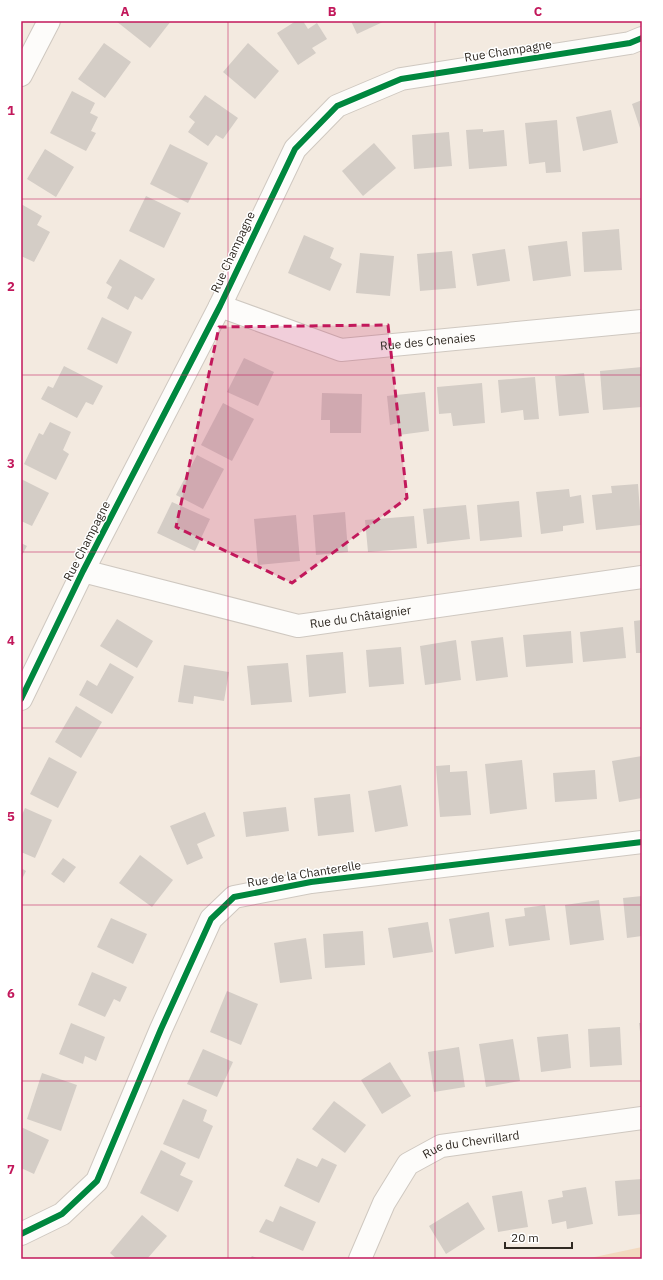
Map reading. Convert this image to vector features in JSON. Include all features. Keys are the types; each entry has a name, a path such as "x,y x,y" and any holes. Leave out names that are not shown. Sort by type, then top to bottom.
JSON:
{"street":[{"path":"21,75 49,21"},
{"name":"Rue Champagne","path":"21,699 83,571 220,306 295,149 336,106 401,79 630,43 642,38"},
{"name":"Rue des Chenaies","path":"220,306 341,350 642,321"},
{"name":"Rue du Châtaignier","path":"83,571 298,626 642,576"},
{"name":"Rue de la Chanterelle","path":"21,1234 62,1214 97,1181 161,1030 211,920 234,897 312,882 642,842"},
{"name":"Rue du Chevrillard","path":"360,1259 384,1202 408,1164 441,1146 642,1118"}],"highlighted area":[{"path":"388,325 407,498 292,583 176,527 219,327"}],"shaded area":[{"path":"642,1247 642,1259 585,1259"}],"building":[{"path":"116,21 171,21 150,48"},
{"path":"296,21 303,21 308,29 317,23 327,39 312,48 316,53 298,65 277,33"},
{"path":"351,21 385,21 357,34"},
{"path":"104,43 131,62 105,98 78,79"},
{"path":"248,43 279,71 255,99 223,72"},
{"path":"72,91 95,103 90,113 98,117 91,131 96,133 86,151 50,133"},
{"path":"205,95 238,118 223,139 216,135 208,146 188,132 195,122 189,117"},
{"path":"642,100 642,134 632,104"},
{"path":"611,110 618,143 583,151 576,117"},
{"path":"557,120 561,172 546,173 545,162 529,164 525,123"},
{"path":"483,129 483,132 504,130 507,166 469,169 466,130"},
{"path":"449,132 452,166 414,169 412,135"},
{"path":"374,143 396,168 363,196 342,171"},
{"path":"170,144 208,163 188,203 150,184"},
{"path":"45,149 74,167 56,197 27,179"},
{"path":"146,196 181,213 164,248 129,231"},
{"path":"21,204 42,216 37,225 50,232 34,262 21,256"},
{"path":"619,229 622,270 584,272 582,232"},
{"path":"304,235 334,248 330,258 342,264 330,291 288,273"},
{"path":"567,241 571,276 533,281 528,246"},
{"path":"505,249 510,281 477,286 472,254"},
{"path":"452,251 456,288 420,291 417,254"},
{"path":"360,253 394,256 390,296 356,293"},
{"path":"120,259 155,279 142,300 135,296 128,310 107,298 112,287 106,283"},
{"path":"102,317 132,332 117,364 87,349"},
{"path":"244,358 274,372 258,406 227,392"},
{"path":"64,366 103,386 93,405 86,402 77,418 41,399 48,386 53,388"},
{"path":"642,367 642,407 603,410 600,371"},
{"path":"584,373 589,413 559,416 555,376"},
{"path":"535,377 539,419 524,420 523,410 501,413 498,380"},
{"path":"482,383 485,423 453,426 451,413 439,414 437,387"},
{"path":"425,392 429,431 399,435 398,423 390,425 387,396"},
{"path":"322,393 362,394 361,433 330,433 330,420 321,420"},
{"path":"223,403 254,419 232,461 201,445"},
{"path":"50,422 71,432 63,450 69,454 56,480 24,464 39,433 43,435"},
{"path":"197,455 224,469 203,509 176,495"},
{"path":"21,479 49,493 32,526 21,521"},
{"path":"638,484 641,525 596,530 592,495 612,493 611,486"},
{"path":"569,489 570,497 581,495 584,523 563,526 563,531 541,534 536,492"},
{"path":"519,501 522,537 480,541 477,505"},
{"path":"172,502 210,519 195,551 157,533"},
{"path":"466,505 470,539 427,544 423,509"},
{"path":"345,512 348,552 316,555 313,515"},
{"path":"296,515 300,561 258,565 254,519"},
{"path":"414,516 417,548 368,552 365,520"},
{"path":"21,543 27,546 21,557"},
{"path":"117,619 153,641 137,668 100,646"},
{"path":"642,620 642,653 636,653 634,621"},
{"path":"623,627 626,658 583,662 580,632"},
{"path":"571,631 573,663 526,667 523,635"},
{"path":"503,637 508,677 476,681 471,641"},
{"path":"456,640 461,680 425,685 420,646"},
{"path":"401,647 404,684 369,687 366,650"},
{"path":"343,652 346,693 309,697 306,655"},
{"path":"110,663 134,677 112,714 79,695 87,680 97,686"},
{"path":"288,663 292,702 251,705 247,666"},
{"path":"184,665 229,672 224,701 194,696 193,704 178,702"},
{"path":"76,706 102,722 81,758 55,742"},
{"path":"642,756 642,798 619,802 612,761"},
{"path":"49,757 77,772 58,808 30,794"},
{"path":"522,760 527,809 490,814 485,764"},
{"path":"450,765 450,772 467,771 471,815 440,817 436,766"},
{"path":"595,770 597,799 555,802 553,773"},
{"path":"401,785 408,826 375,832 368,791"},
{"path":"350,794 354,832 318,836 314,798"},
{"path":"286,807 289,831 246,837 243,812"},
{"path":"25,808 52,820 35,858 21,852 21,817"},
{"path":"205,812 215,836 197,844 203,858 187,865 170,826"},
{"path":"140,855 173,880 152,907 119,883"},
{"path":"63,858 76,867 64,883 51,874"},
{"path":"21,868 26,871 21,881"},
{"path":"642,896 642,936 627,938 623,898"},
{"path":"599,900 604,940 570,945 565,905"},
{"path":"545,905 550,940 509,946 505,919 525,916 524,908"},
{"path":"489,912 494,947 455,954 449,919"},
{"path":"111,918 147,934 133,964 97,947"},
{"path":"428,922 433,952 393,958 388,928"},
{"path":"363,931 365,965 325,968 323,934"},
{"path":"306,938 312,979 280,983 274,943"},
{"path":"92,972 127,987 120,1002 114,999 105,1017 78,1005"},
{"path":"227,991 258,1004 241,1045 210,1032"},
{"path":"71,1023 105,1037 96,1061 85,1056 83,1064 59,1054"},
{"path":"639,1023 642,1023 642,1040 641,1040"},
{"path":"620,1027 622,1065 590,1067 588,1029"},
{"path":"568,1034 571,1068 541,1072 537,1037"},
{"path":"513,1039 520,1081 486,1087 479,1044"},
{"path":"459,1047 465,1087 434,1092 428,1052"},
{"path":"203,1049 233,1062 217,1097 187,1084"},
{"path":"390,1062 411,1096 382,1114 361,1080"},
{"path":"42,1073 77,1085 61,1131 27,1119"},
{"path":"183,1099 207,1110 203,1121 213,1126 199,1159 163,1144"},
{"path":"334,1101 366,1125 345,1153 312,1129"},
{"path":"21,1127 49,1140 34,1174 21,1168"},
{"path":"161,1150 186,1163 180,1175 193,1181 178,1212 140,1193"},
{"path":"297,1158 317,1167 322,1158 337,1165 319,1203 284,1186"},
{"path":"642,1179 642,1214 618,1216 615,1181"},
{"path":"586,1187 593,1224 567,1229 566,1221 552,1224 548,1200 563,1197 562,1191"},
{"path":"522,1191 528,1227 498,1232 492,1196"},
{"path":"468,1202 485,1229 446,1254 429,1226"},
{"path":"280,1206 316,1222 303,1251 259,1232 266,1219 273,1222"},
{"path":"142,1215 167,1236 147,1259 117,1259 110,1253"},
{"path":"252,1256 259,1259 250,1259"}],"cycle path":[{"path":"21,699 83,571 220,306 295,149 337,106 401,79 630,43 642,38"},
{"path":"21,1234 62,1214 97,1181 161,1029 211,919 234,897 311,882 642,842"}]}
